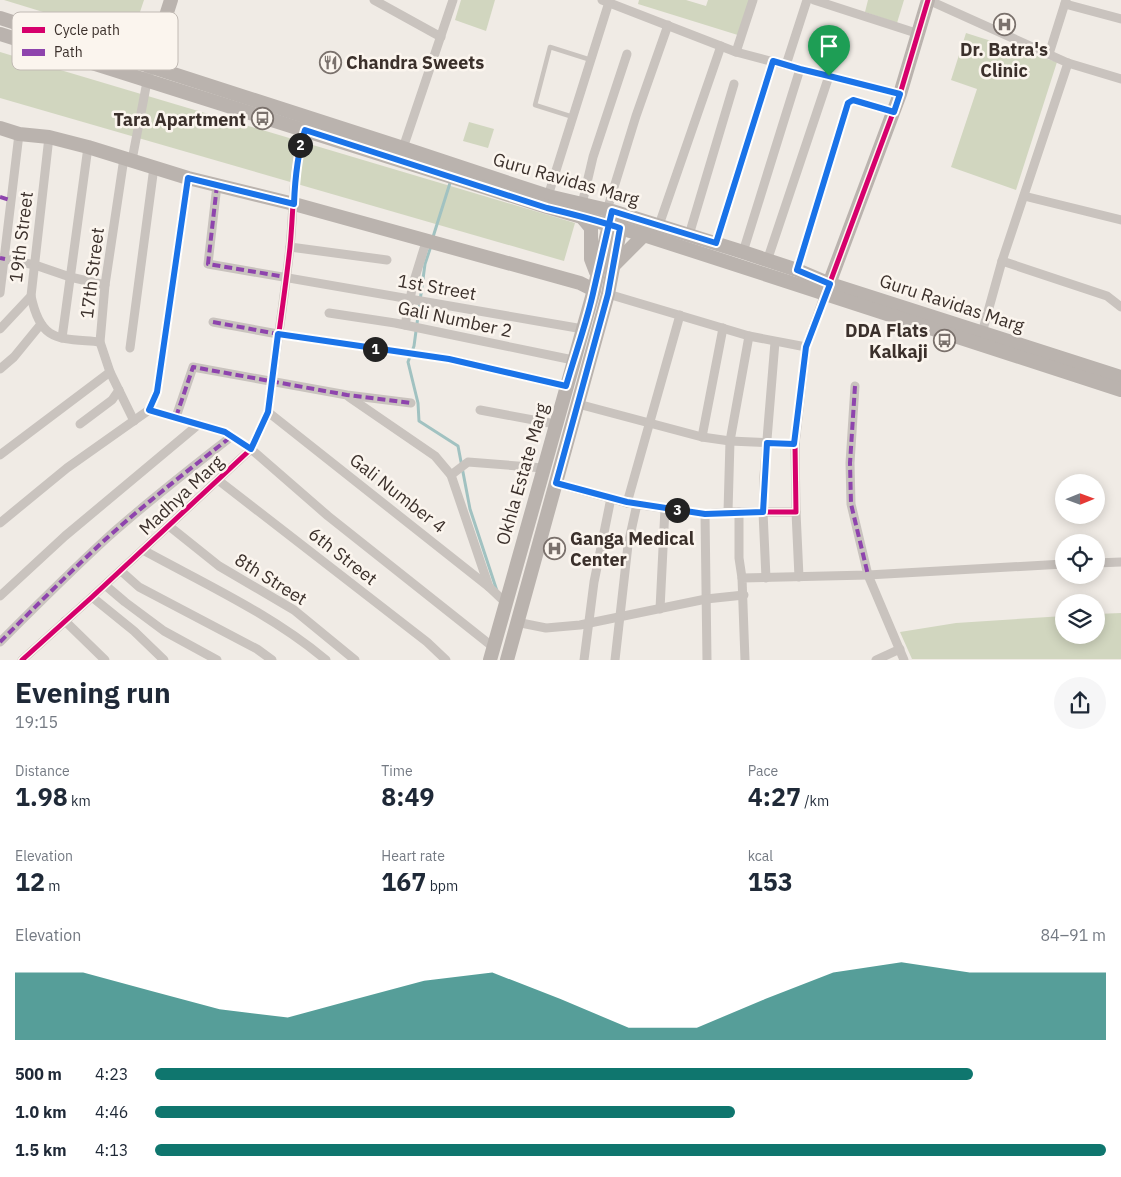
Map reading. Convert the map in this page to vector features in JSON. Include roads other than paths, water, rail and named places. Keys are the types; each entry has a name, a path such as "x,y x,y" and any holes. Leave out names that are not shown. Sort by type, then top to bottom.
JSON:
{"main road":[{"path":"167,12 171,0"},
{"path":"827,289 894,112 928,0"},
{"name":"Guru Ravidas Marg","path":"0,18 12,22"},
{"name":"Guru Ravidas Marg","path":"0,34 12,38"},
{"name":"Guru Ravidas Marg","path":"110,70 547,208 582,210 659,225 716,243 797,270 827,289 1121,390"},
{"name":"Guru Ravidas Marg","path":"162,70 548,196 582,210"},
{"path":"0,128 19,134 49,137 88,147 188,178 294,204 580,283 594,290"},
{"path":"582,210 592,228 591,259 596,273"},
{"name":"Guru Ravidas Marg","path":"614,217 644,235 982,333 1121,377"},
{"name":"Okhla Estate Marg","path":"507,660 608,294 614,264 614,217"},
{"name":"Okhla Estate Marg","path":"492,653 594,290 596,273 614,217"},
{"path":"614,264 644,235"}],"street":[{"path":"374,0 441,37"},
{"path":"404,148 453,0"},
{"path":"630,10 634,0"},
{"path":"736,52 753,0"},
{"path":"786,65 807,0"},
{"path":"814,0 919,34"},
{"path":"928,0 1068,63 1121,78"},
{"path":"548,196 590,60 605,1 736,52 900,94"},
{"path":"1050,54 1065,2 1121,19"},
{"path":"614,217 636,116 668,25"},
{"path":"659,225 721,46"},
{"path":"582,210 593,157 627,54"},
{"path":"716,243 773,61"},
{"path":"982,333 1002,261 1068,63"},
{"path":"743,252 800,69"},
{"name":"17th Street","path":"134,421 110,372 100,342 106,285 128,159 149,70"},
{"path":"768,261 829,76"},
{"path":"690,235 734,84"},
{"path":"797,270 848,103 853,100 894,112"},
{"name":"Madhya Marg","path":"22,660 251,449 268,412 290,247 296,165 305,130"},
{"path":"0,293 2,258 19,134"},
{"name":"19th Street","path":"0,329 31,296 49,137"},
{"path":"62,338 88,147"},
{"path":"130,348 154,167"},
{"path":"0,523 66,468 149,410 157,392 188,178"},
{"name":"1st Street","path":"217,186 208,264 583,329"},
{"path":"1024,196 1121,220"},
{"path":"0,197 10,200"},
{"path":"405,325 409,299 426,242"},
{"path":"290,247 387,260"},
{"path":"2,258 35,265 70,278 106,285"},
{"path":"1002,261 1108,296 1121,307"},
{"path":"799,577 794,444 806,347 827,289"},
{"path":"608,294 749,336 806,347"},
{"path":"31,296 34,312 50,334 62,338 100,342"},
{"name":"Gali Number 2","path":"329,313 405,325 573,360"},
{"path":"627,502 680,315"},
{"path":"213,322 278,334 449,359 566,386"},
{"path":"0,369 14,357 41,324"},
{"path":"702,437 724,328"},
{"path":"728,512 730,441 749,336"},
{"path":"766,578 763,512 775,342"},
{"path":"176,418 193,367 272,383 411,403"},
{"path":"0,455 110,372"},
{"path":"855,386 850,464 851,504 868,575 904,660"},
{"path":"80,424 112,400 119,390"},
{"path":"346,395 434,456 452,475 489,587"},
{"path":"578,404 702,437 730,441 794,444"},
{"path":"149,410 225,432 251,449 492,653"},
{"path":"480,410 555,424"},
{"name":"Gali Number 4","path":"268,412 506,602"},
{"path":"0,596 65,536 199,424"},
{"path":"0,642 44,597 108,537 232,436"},
{"path":"452,475 468,462 543,468"},
{"name":"6th Street","path":"218,480 427,642 446,660"},
{"path":"556,483 627,502 705,514 796,512"},
{"path":"584,660 594,582 612,498"},
{"path":"614,660 628,545 637,504"},
{"path":"660,609 665,508"},
{"path":"738,512 739,558 744,595 745,660"},
{"path":"705,514 707,660"},
{"name":"8th Street","path":"169,526 219,566 294,610 355,660"},
{"path":"143,550 270,620 302,640 326,660"},
{"path":"1105,563 1121,562"},
{"path":"742,578 868,575 1055,565"},
{"path":"120,571 139,587 258,648 272,660"},
{"path":"105,585 164,631 217,660"},
{"path":"516,622 546,628 588,623 706,599 744,595"},
{"path":"92,597 134,631 164,660"},
{"path":"65,621 105,660"},
{"path":"876,660 900,649"}],"lane":[{"path":"573,117 535,105 550,47 590,60"}],"waterway":[{"path":"433,237 450,183"},
{"path":"431,246 425,264 414,346 408,362 418,403 419,421 458,446 470,509 497,591"}],"place":[{"name":"Dr. Batra's Clinic","path":"1004,24"},
{"name":"Chandra Sweets","path":"330,62"},
{"name":"Tara Apartment","path":"262,119"},
{"name":"DDA Flats Kalkaji","path":"944,340"},
{"name":"Ganga Medical Center","path":"554,548"}]}
